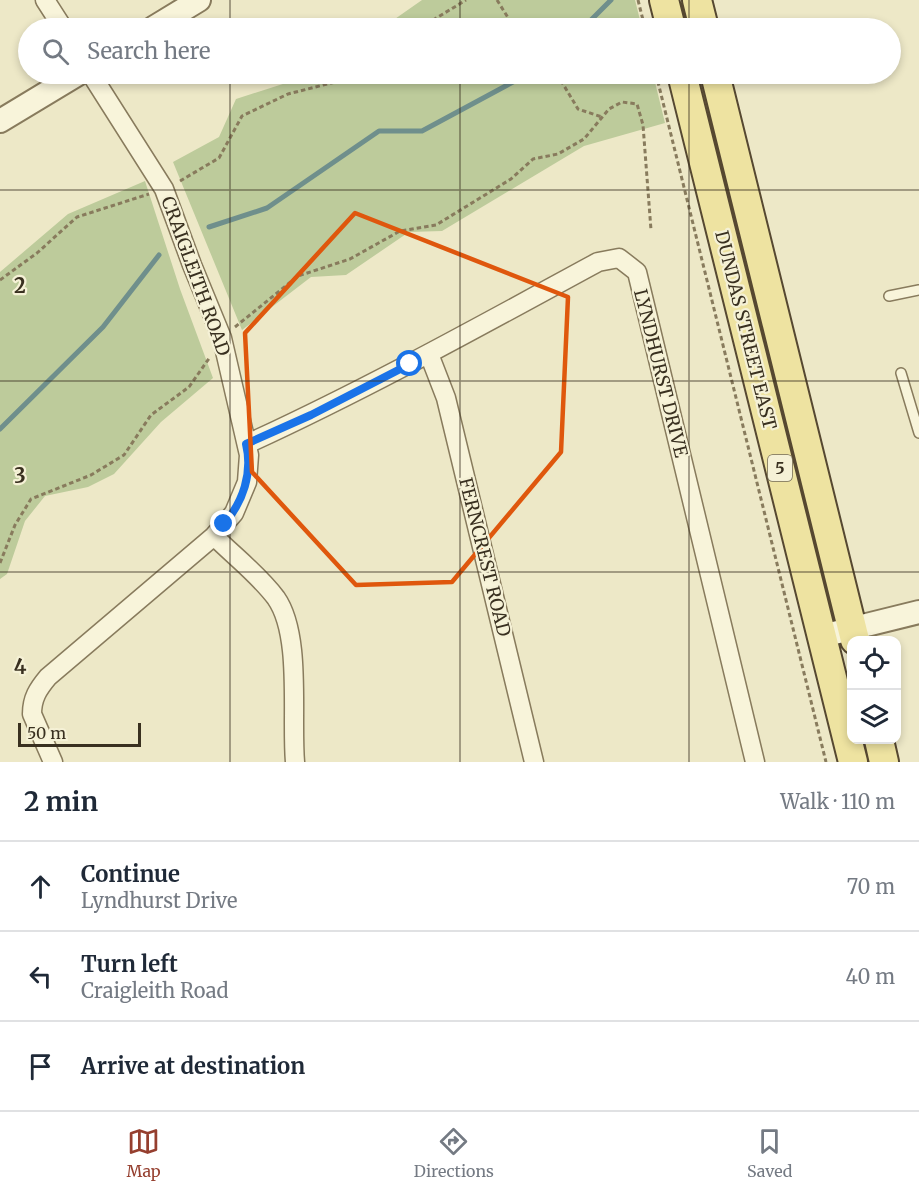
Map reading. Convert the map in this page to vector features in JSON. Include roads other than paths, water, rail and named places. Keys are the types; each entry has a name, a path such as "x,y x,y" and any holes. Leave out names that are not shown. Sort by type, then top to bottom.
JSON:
{"main road":[{"path":"664,0 668,18"},
{"path":"697,0 702,18"},
{"name":"DUNDAS STREET EAST","path":"684,84 853,762"},
{"name":"DUNDAS STREET EAST","path":"717,84 854,634"},
{"path":"880,744 884,762"}],"street":[{"path":"45,0 57,18"},
{"path":"170,18 200,0"},
{"path":"0,121 61,84"},
{"name":"CRAIGLEITH ROAD","path":"53,762 32,714 35,694 41,685 214,536 234,513 247,482 249,455 222,338 164,189 97,84"},
{"name":"LYNDHURST DRIVE","path":"246,444 311,415 429,354 598,262 619,258 637,272 755,762"},
{"name":"FERNCREST ROAD","path":"429,354 446,398 534,762"},
{"path":"214,536 271,593 288,622 292,648 295,762"},
{"path":"822,636 854,634 919,612"}],"lane":[{"path":"889,296 919,290"},
{"path":"901,373 919,433"}],"waterway":[{"path":"593,18 611,0"},
{"path":"209,227 267,208 379,131 422,131 509,84"},
{"path":"0,429 103,327 159,255"}]}
